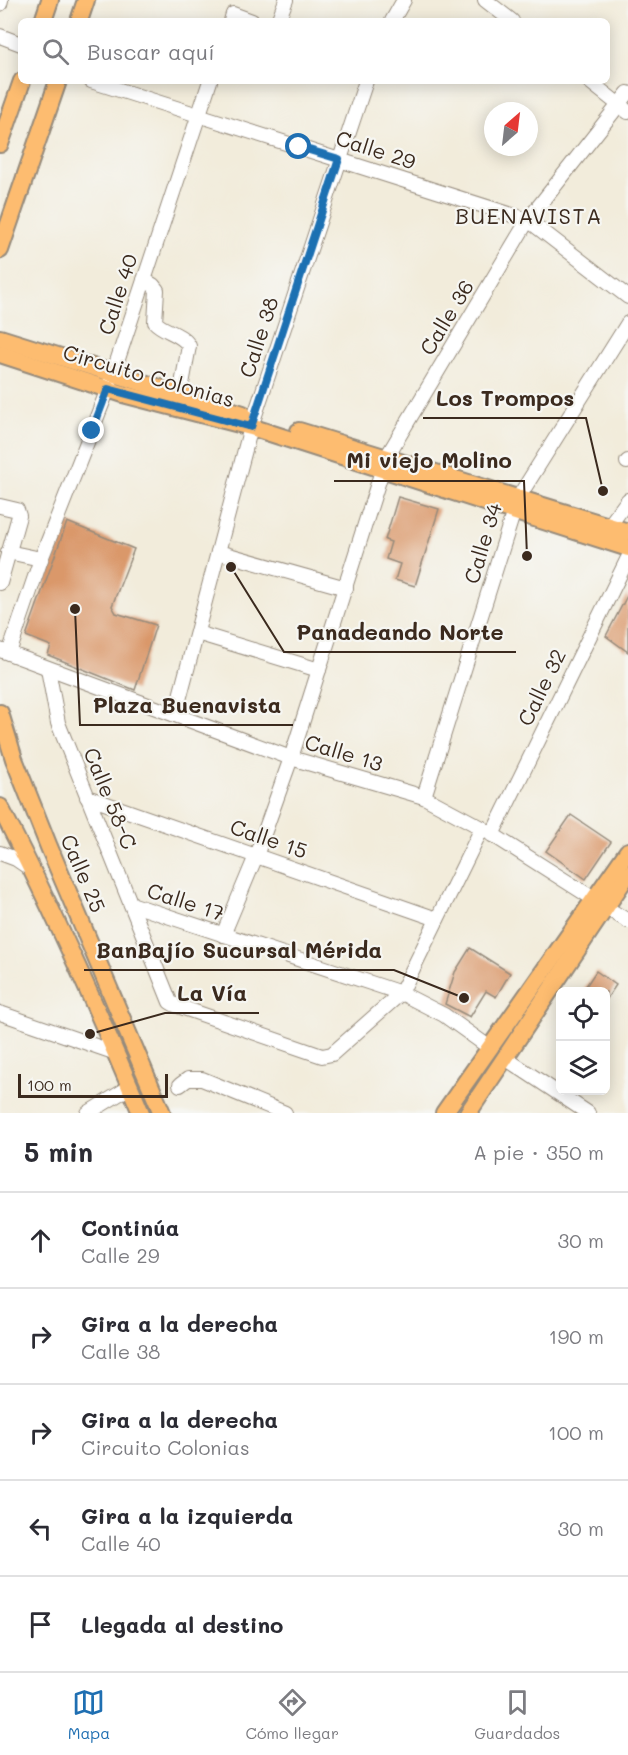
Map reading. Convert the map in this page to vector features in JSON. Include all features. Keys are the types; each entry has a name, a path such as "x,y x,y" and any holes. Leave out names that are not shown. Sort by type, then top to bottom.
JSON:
{"main road":[{"path":"44,18 51,0"},
{"path":"80,18 86,0"},
{"path":"0,144 21,84"},
{"path":"0,250 57,84"},
{"name":"Circuito Colonias","path":"0,338 111,382 180,395 253,422"},
{"name":"Circuito Colonias","path":"0,354 253,422 516,505 628,548"},
{"name":"Circuito Colonias","path":"516,505 628,532"},
{"name":"Calle 25","path":"0,713 14,759 49,847 162,1113"},
{"path":"0,807 33,870 141,1113"},
{"path":"468,1113 505,1058 626,858"},
{"path":"444,1113 490,1048 600,903"}],"street":[{"path":"279,18 286,0"},
{"path":"394,18 404,0"},
{"path":"485,0 508,18"},
{"path":"0,36 18,43"},
{"name":"Calle 29","path":"100,84 528,220 628,297"},
{"name":"Calle 40","path":"4,652 111,382 209,84"},
{"name":"Calle 38","path":"175,715 253,422 365,84"},
{"path":"593,84 624,108"},
{"name":"Calle 36","path":"223,935 256,856 291,758 384,464 528,220 624,108 628,93"},
{"path":"144,280 157,290 155,322 185,340 189,346 180,395"},
{"name":"Calle 34","path":"424,797 516,505 628,323"},
{"path":"609,526 628,500"},
{"path":"0,506 15,509 19,516 0,583"},
{"path":"8,552 41,559"},
{"path":"218,552 346,588"},
{"name":"Calle 32","path":"401,993 437,919 487,831 624,574 628,558"},
{"path":"197,633 319,670"},
{"name":"Calle 13","path":"4,652 291,758 424,797 487,831 628,921"},
{"name":"Calle 58-C","path":"48,669 58,723 170,1002 322,1056 332,1054 401,993"},
{"name":"Calle 15","path":"87,797 437,919"},
{"path":"0,853 16,859 33,870"},
{"name":"Calle 17","path":"131,904 401,993 444,1016 490,1048"},
{"path":"0,1013 116,1053"},
{"path":"505,1058 588,1113"},
{"path":"180,1085 188,1079 202,1079 285,1113"},
{"path":"88,1113 130,1087"}],"building":[{"path":"398,497 439,509 415,586 395,580 400,564 386,559 391,542 385,540"},
{"path":"67,522 134,549 112,606 116,613 156,625 135,690 48,655 51,646 26,636"},
{"path":"628,594 628,652 606,636"},
{"path":"571,815 611,842 586,879 546,851"},
{"path":"470,948 510,973 496,997 486,991 470,1017 445,1004 455,972"},
{"path":"596,971 616,985 610,994 610,987 585,987"}],"place":[{"name":"Los Trompos","path":"603,491"},
{"name":"Mi viejo Molino","path":"527,556"},
{"name":"Panadeando Norte","path":"231,567"},
{"name":"Plaza Buenavista","path":"75,609"},
{"name":"BanBajío Sucursal Mérida","path":"464,998"},
{"name":"La Vía","path":"90,1034"}],"district":[{"name":"BUENAVISTA","path":"529,215"}],"route":[{"path":"92,431 108,389 251,427 339,159 299,147"}]}
